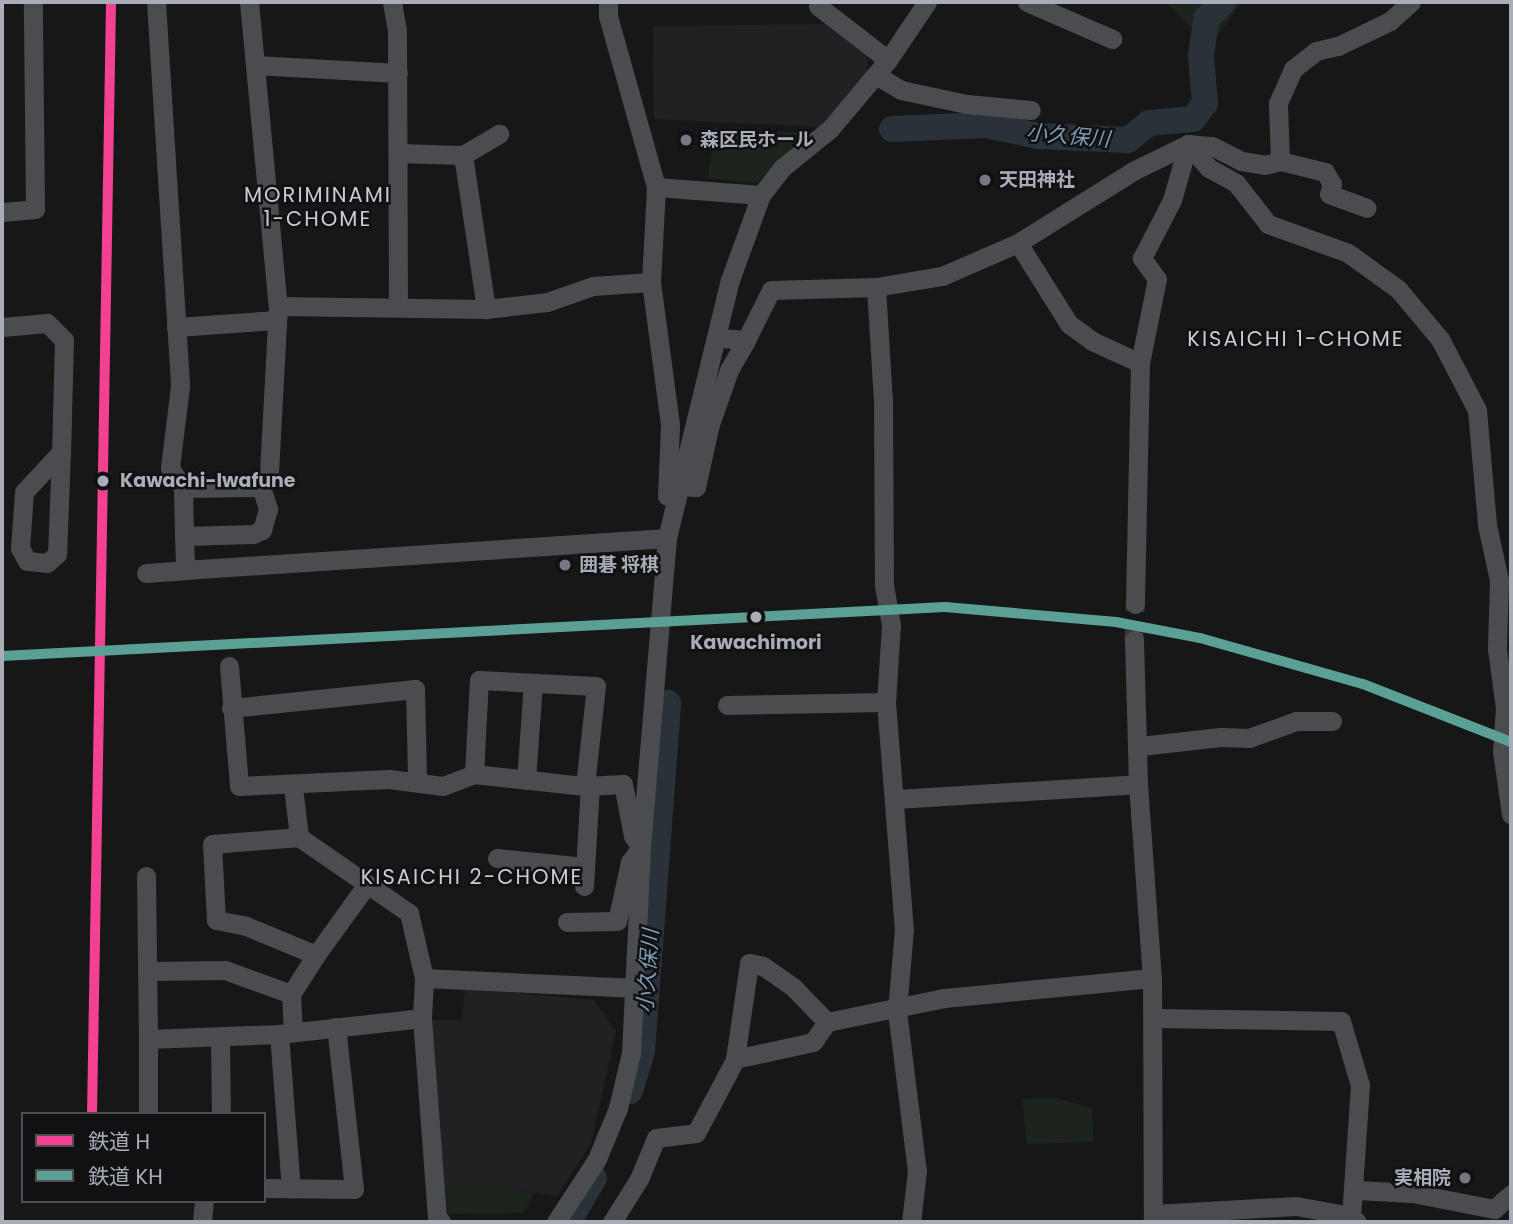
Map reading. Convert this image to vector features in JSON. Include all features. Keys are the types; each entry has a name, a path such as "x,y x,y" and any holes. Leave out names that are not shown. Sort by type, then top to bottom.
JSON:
{"street":[{"path":"2,212 35,209 33,2"},
{"path":"156,2 180,386 170,468 183,488 186,570"},
{"path":"184,536 262,530 268,509 261,488 269,474 278,313 249,2"},
{"path":"392,2 398,73 398,306"},
{"path":"608,2 608,16 656,187 651,282 670,425 667,502 672,514"},
{"path":"556,1222 597,1159 618,1108 631,1053 638,988 641,847 667,538 678,486 719,338 730,280 761,195 782,168 830,130 882,68 927,2"},
{"path":"1027,2 1112,39"},
{"path":"1280,161 1278,103 1293,69 1316,51 1338,46 1381,26 1410,2"},
{"path":"818,6 901,90 967,104 1031,110"},
{"path":"255,65 398,73"},
{"path":"398,153 463,155 499,134"},
{"path":"1135,604 1140,363 1157,279 1142,258 1172,200 1188,144"},
{"path":"1188,144 1209,168 1236,183 1268,224 1348,253 1398,289 1440,339 1477,410 1487,525 1505,578 1497,649 1505,708 1502,751 1511,814"},
{"path":"678,486 696,487 710,424 729,370 771,290 876,287 942,276 1018,243 1135,170 1188,144 1212,146 1241,162 1265,165 1280,161 1325,172 1332,184 1329,194 1367,208"},
{"path":"463,155 486,309"},
{"path":"656,187 761,195"},
{"path":"1018,243 1069,324 1092,341 1140,363"},
{"path":"176,327 278,313 398,306 486,309 547,302 593,286 651,282"},
{"path":"876,287 883,401 884,585 891,625 886,702 896,799 904,929 897,1011 917,1171 911,1222"},
{"path":"2,327 47,323 64,340 61,453 57,554 47,563 27,561 20,548 24,492 61,453"},
{"path":"719,338 746,340"},
{"path":"183,488 211,484 261,488"},
{"path":"146,573 667,538"},
{"path":"1134,640 1140,746 1138,785 1152,978 1153,1218 1296,1206 1354,1219 1360,1085 1341,1021 1153,1018"},
{"path":"229,667 239,786 293,787 417,779 443,786 474,774 588,786 623,784 633,836 641,847"},
{"path":"474,774 479,680 596,686 584,876 497,858"},
{"path":"526,780 533,683"},
{"path":"231,708 415,689 417,779"},
{"path":"727,705 886,702"},
{"path":"1140,746 1220,737 1249,738 1296,721 1332,721"},
{"path":"896,799 1138,785"},
{"path":"293,787 299,838"},
{"path":"316,955 246,926 216,920 212,844 299,838 365,887 409,913 424,978 422,1018 437,1216 441,1222"},
{"path":"576,917 617,921 630,862 641,847"},
{"path":"146,876 148,1112"},
{"path":"291,1189 286,1033 291,994 365,887"},
{"path":"612,1222 639,1179 656,1138 696,1133 735,1059 749,963 763,966 794,988 827,1022"},
{"path":"147,971 225,970 291,994"},
{"path":"424,978 638,988"},
{"path":"735,1059 813,1042 827,1022 897,1011 944,998 1152,978"},
{"path":"148,1039 286,1033 422,1018"},
{"path":"266,1188 354,1189 336,1027"},
{"path":"220,1037 221,1112"},
{"path":"1356,1190 1412,1193 1494,1209 1511,1194"},
{"path":"202,1222 204,1203"}],"shaded area":[{"path":"1166,2 1242,2 1209,47"},
{"path":"830,24 867,51 868,73 820,127 654,119 653,26"},
{"path":"715,128 808,133 756,183 708,178"},
{"path":"465,988 594,1000 616,1031 591,1144 557,1196 444,1180 432,1020 462,1020"},
{"path":"1056,1098 1092,1108 1093,1142 1027,1144 1022,1099"},
{"path":"444,1180 534,1193 523,1213 448,1214"}],"waterway":[{"name":"小久保川","path":"892,129 986,125 1038,136 1128,140 1149,123 1193,119 1205,103 1201,56 1206,19 1223,2"},
{"name":"小久保川","path":"630,1091 642,1051 668,703"},
{"name":"小久保川","path":"568,1222 594,1178"}],"tunnel":[{"path":"1134,640 1135,604"}],"rail line":[{"name":"H","path":"92,1112 111,2"},
{"name":"KH","path":"2,656 945,607 1116,622 1200,638 1363,684 1511,742"}],"place":[{"name":"森区民ホール","path":"686,140"},
{"name":"天田神社","path":"985,180"},
{"name":"Kawachi-Iwafune","path":"103,481"},
{"name":"囲碁 将棋","path":"565,565"},
{"name":"Kawachimori","path":"756,617"},
{"name":"実相院","path":"1465,1178"}],"district":[{"name":"MORIMINAMI 1-CHOME","path":"318,207"},
{"name":"KISAICHI 1-CHOME","path":"1296,339"},
{"name":"KISAICHI 2-CHOME","path":"472,877"}]}
